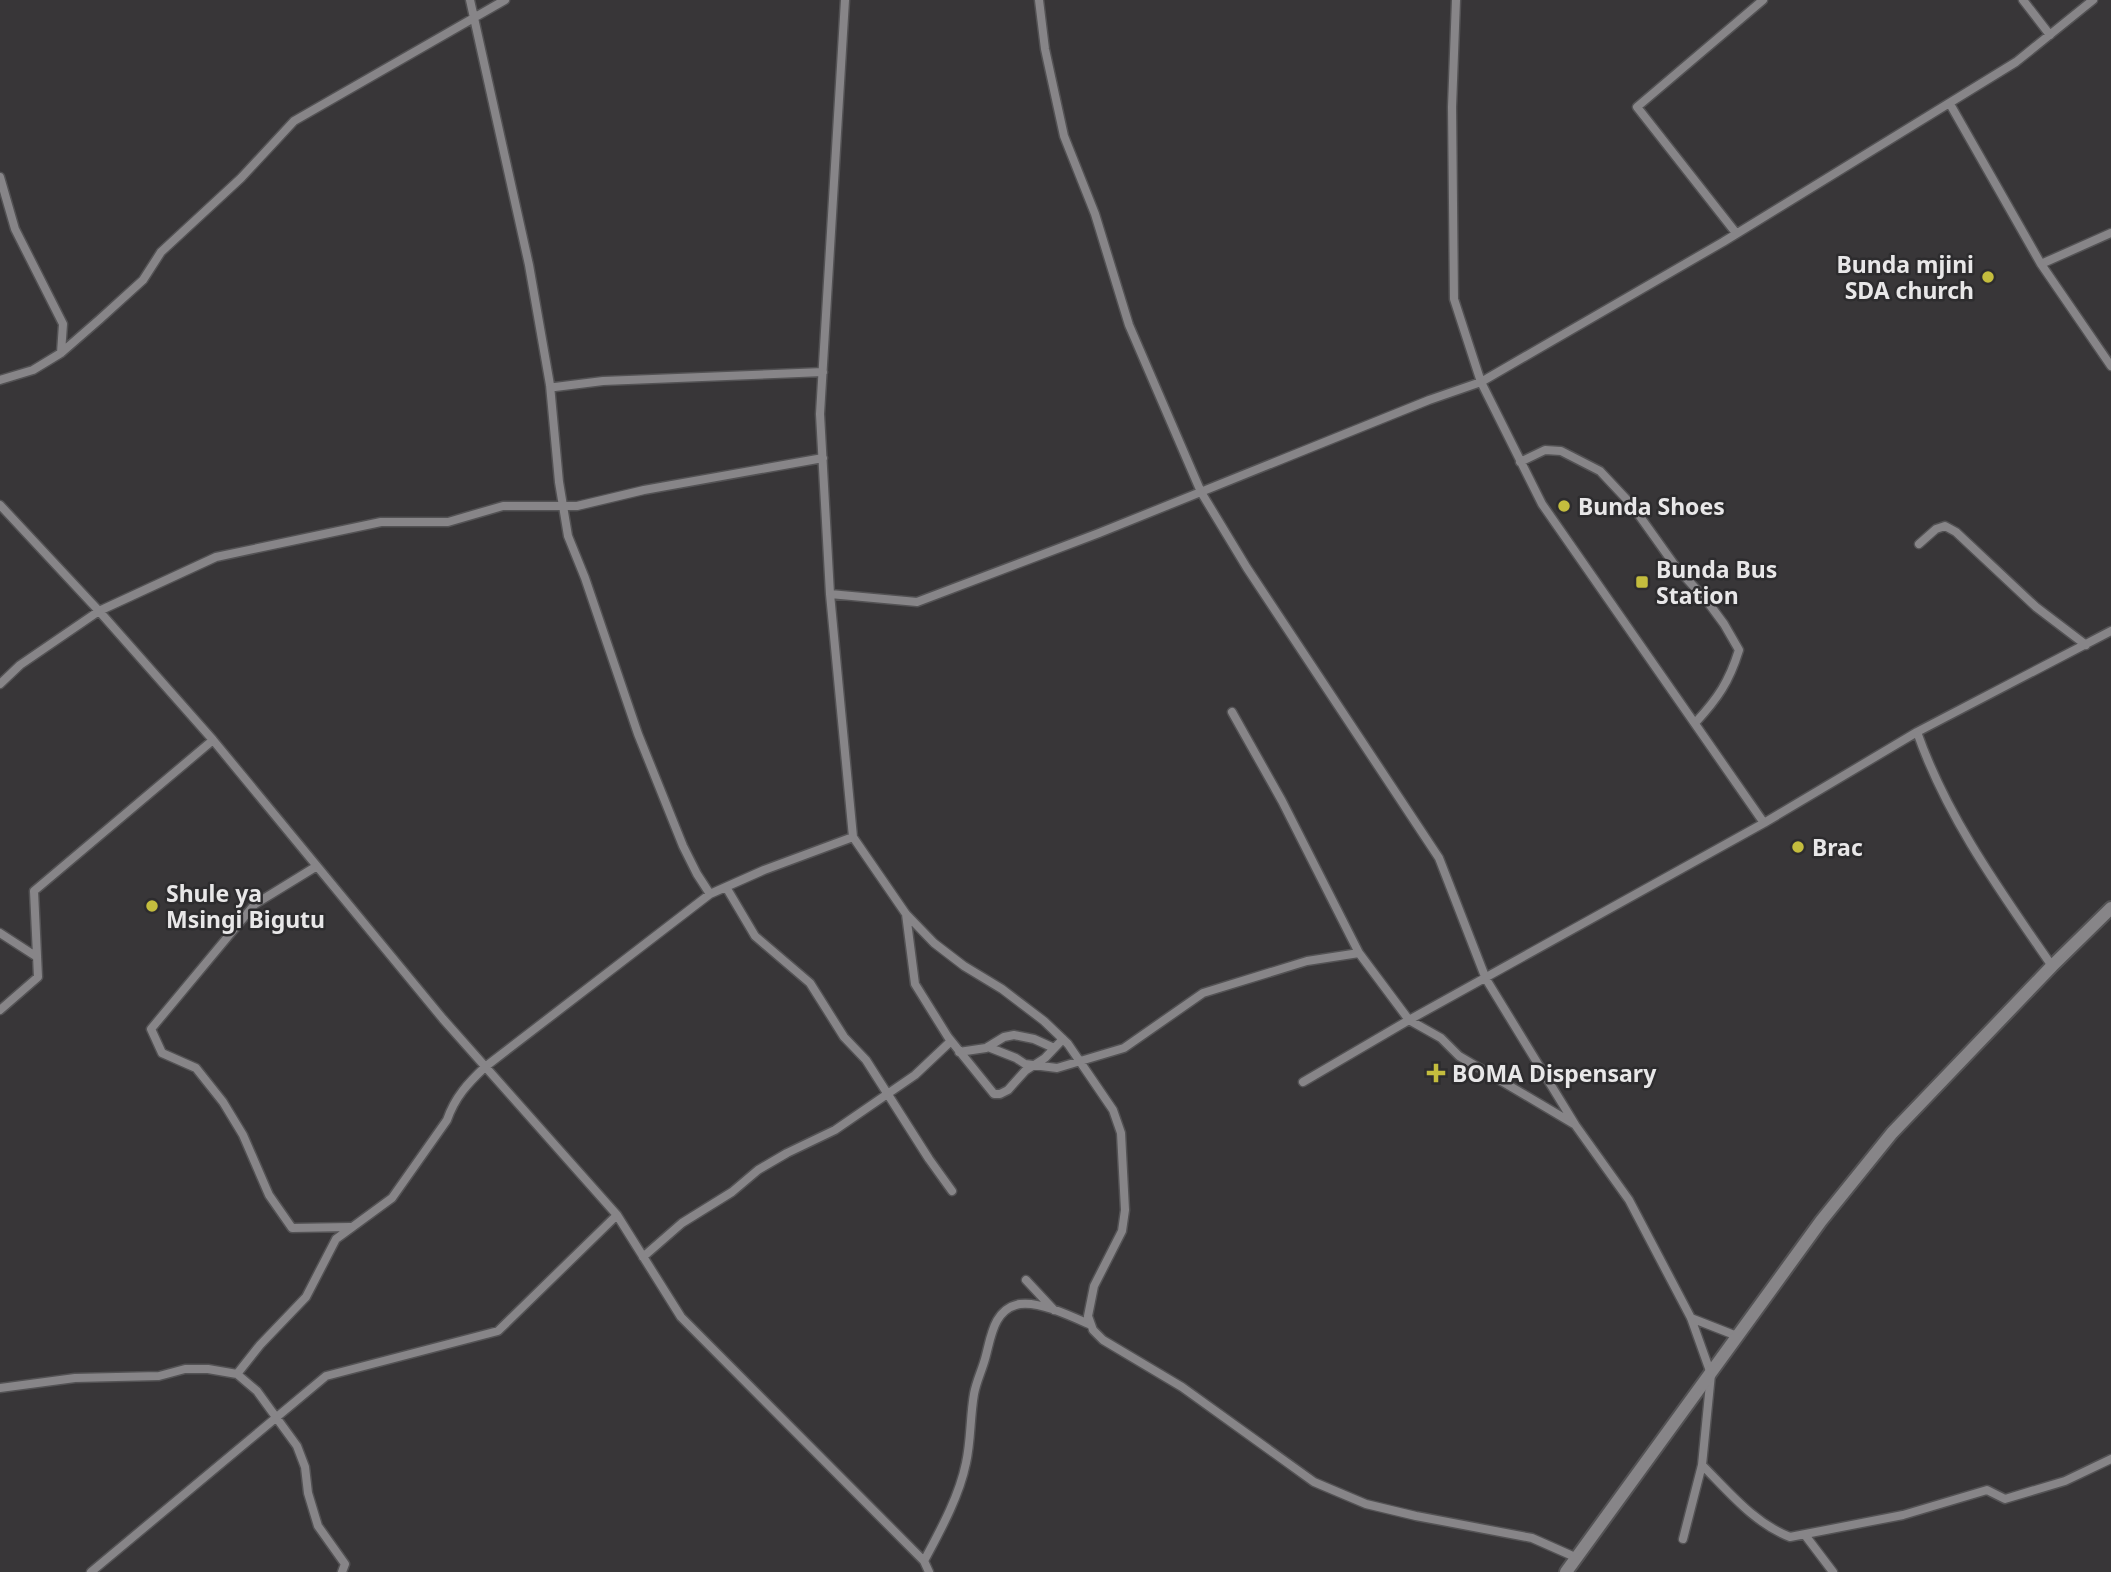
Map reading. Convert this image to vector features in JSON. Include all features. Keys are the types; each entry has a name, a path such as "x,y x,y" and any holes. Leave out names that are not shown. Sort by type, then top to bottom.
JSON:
{"main road":[{"path":"1566,1572 1821,1221 1892,1133 2111,908"}],"street":[{"path":"470,0 529,265 550,385 568,536 638,734 683,846 710,894"},
{"path":"0,380 33,370 61,353 143,280 161,252 241,178 294,121 505,0"},
{"path":"845,0 820,414 830,594 853,836 906,914 934,943 1044,1021 1063,1039 1113,1110 1121,1133 1125,1210 1122,1231 1094,1286 1088,1316 1091,1325 1103,1340 1182,1387 1314,1482 1366,1504 1532,1538 1575,1557"},
{"path":"1039,0 1045,49 1064,136 1095,214 1129,325 1201,492 1247,568 1439,858 1486,979 1576,1126 1629,1200 1691,1318 1712,1374 1702,1465 1683,1539"},
{"path":"1455,0 1452,107 1454,299 1481,382 1542,504 1765,823"},
{"path":"1737,233 1637,107 1763,0"},
{"path":"2023,0 2050,34"},
{"path":"830,594 917,602 1429,400 1481,382 1737,233 1950,104 2016,62 2093,0"},
{"path":"1950,104 2041,264 2111,366"},
{"path":"0,177 15,229 63,324 61,353"},
{"path":"2041,264 2111,233"},
{"path":"550,385 555,387 603,382 823,372"},
{"path":"1520,462 1545,450 1560,451 1600,471 1631,504 1676,568 1724,624 1739,650 1721,695 1696,722"},
{"path":"0,684 20,665 99,611 216,557 381,523 448,523 503,506 577,506 644,490 823,458"},
{"path":"0,505 99,611 213,740 485,1067 617,1215 681,1317 924,1561 929,1572"},
{"path":"1919,544 1936,529 1945,526 1956,532 2036,607 2086,645"},
{"path":"1303,1082 1409,1020 1765,823 1917,732 2111,631"},
{"path":"1232,712 1282,801 1359,953 1409,1020 1441,1038 1459,1056 1576,1126"},
{"path":"1917,732 1929,767 1958,823 2052,966"},
{"path":"0,1010 38,977 34,891 213,740"},
{"path":"237,1374 260,1345 306,1297 336,1239 392,1198 447,1120 452,1106 464,1088 485,1067 710,894 853,836"},
{"path":"317,866 255,904 151,1029 162,1053 196,1068 223,1102 243,1135 268,1195 292,1228 350,1227"},
{"path":"726,887 755,936 810,983 844,1037 866,1060 952,1191"},
{"path":"906,914 915,984 951,1041 994,1094 1007,1090 1063,1039"},
{"path":"0,933 37,957"},
{"path":"988,1046 1025,1064 1056,1068 1124,1048 1203,993 1307,961 1359,953"},
{"path":"959,1052 988,1046 1014,1035 1034,1039 1054,1048"},
{"path":"643,1257 682,1223 732,1192 758,1170 835,1130 915,1075 951,1041"},
{"path":"92,1572 326,1376 498,1331 617,1215"},
{"path":"1026,1280 1054,1310"},
{"path":"924,1561 954,1498 966,1464 974,1394 990,1330 999,1317 1018,1304 1033,1304 1091,1325"},
{"path":"1691,1318 1737,1336"},
{"path":"0,1388 75,1377 159,1376 185,1369 208,1369 237,1374 257,1391 297,1446 305,1467 308,1493 318,1526 345,1564 342,1572"},
{"path":"1702,1465 1739,1502 1774,1531 1790,1537 1903,1515 1987,1490 2005,1499 2065,1481 2111,1459"},
{"path":"1805,1535 1833,1572"}],"place":[{"name":"Bunda mjini SDA church","path":"1988,277"},
{"name":"Bunda Shoes","path":"1564,506"},
{"name":"Bunda Bus Station","path":"1642,582"},
{"name":"Brac","path":"1798,847"},
{"name":"Shule ya Msingi Bigutu","path":"152,906"},
{"name":"BOMA Dispensary","path":"1436,1073"}]}
